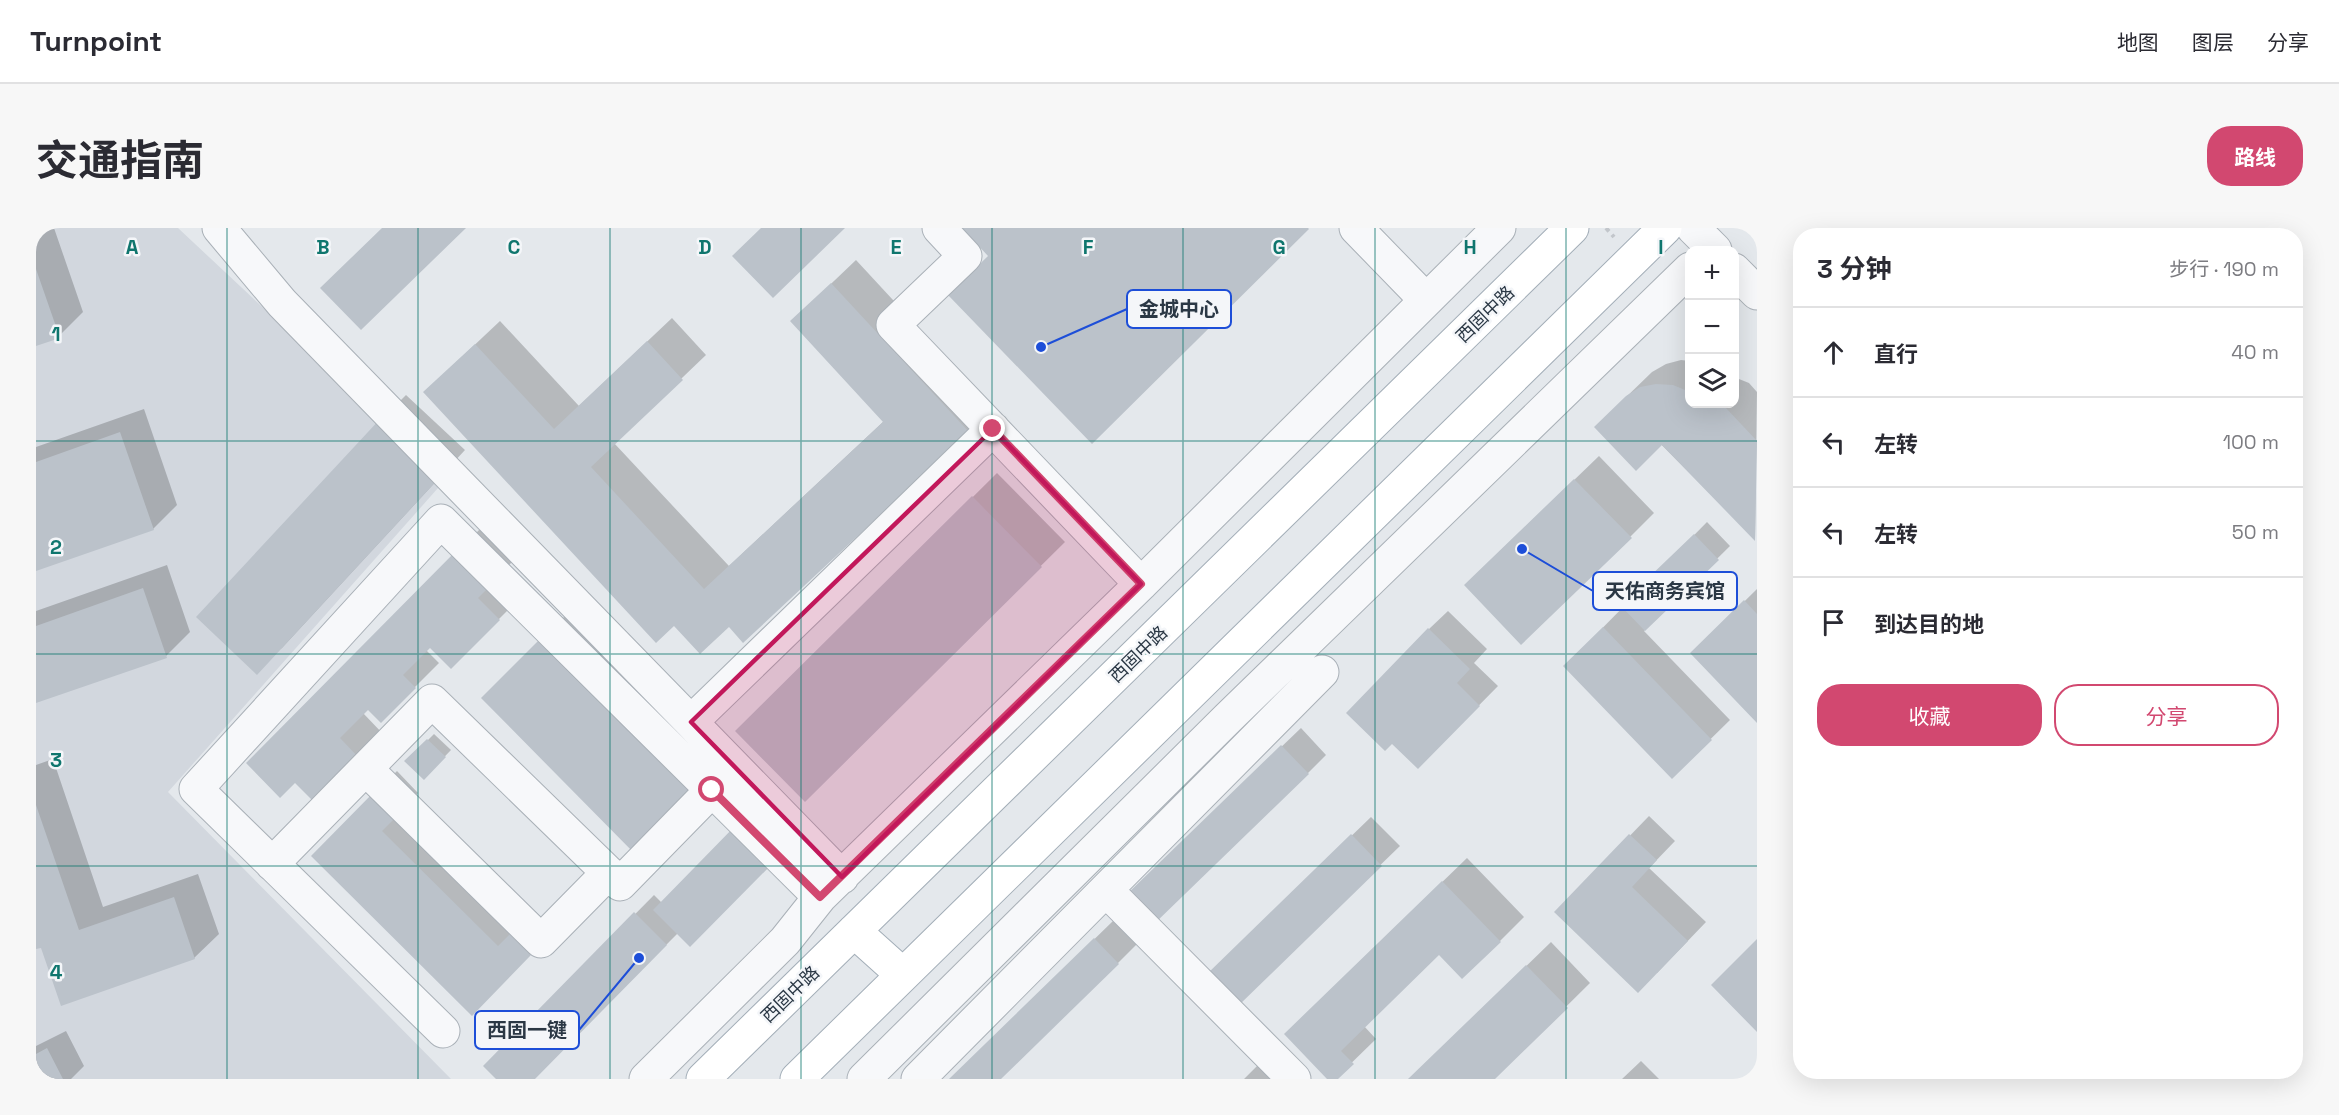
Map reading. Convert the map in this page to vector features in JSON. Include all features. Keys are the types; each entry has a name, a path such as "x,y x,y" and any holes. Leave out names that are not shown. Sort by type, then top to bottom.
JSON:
{"main road":[{"name":"西固中路","path":"703,1079 1572,228"},
{"path":"797,1079 1665,228"},
{"path":"854,931 903,975"}],"street":[{"path":"219,228 282,303 691,722 831,887"},
{"path":"939,228 965,256 893,325 1141,584"},
{"path":"1356,228 1426,300"},
{"path":"646,1079 785,941 831,887 1141,584 1499,228"},
{"path":"864,1079 1708,245"},
{"path":"1739,275 1757,293"},
{"path":"691,722 993,429"},
{"path":"443,1031 196,789 441,521 712,790 831,887"},
{"path":"918,1079 1322,672"},
{"path":"272,864 432,701 620,884 712,790"},
{"path":"366,769 541,941 608,873"},
{"path":"1106,890 1294,1079"}],"highlighted area":[{"path":"993,429 1141,584 842,877 691,722"}],"shaded area":[{"path":"36,228 178,228 446,479 168,792 451,1079 36,1079"}],"building":[{"path":"382,228 466,228 361,330 320,288"},
{"path":"761,228 845,228 773,298 732,256"},
{"path":"962,228 1309,229 1092,444 948,295 988,256"},
{"path":"36,269 60,338 36,346"},
{"path":"831,283 969,432 743,643 729,627 700,654 674,626 656,643 423,392 475,344 554,429 647,341 683,380 591,467 704,589 883,422 790,321"},
{"path":"1656,384 1673,385 1685,390 1685,408 1726,408 1757,441 1755,541 1662,445 1636,471 1594,427 1626,396 1640,387"},
{"path":"381,418 442,475 257,675 196,617"},
{"path":"120,432 154,530 36,571 36,462"},
{"path":"1574,479 1632,538 1521,645 1464,585"},
{"path":"972,496 1042,567 805,802 735,731"},
{"path":"1694,534 1719,560 1645,631 1620,605"},
{"path":"456,551 491,585 478,598 500,620 451,669 430,648 403,675 416,688 381,723 368,710 340,738 362,761 318,806 295,783 280,798 246,763"},
{"path":"143,588 167,658 36,703 36,626"},
{"path":"1744,600 1757,614 1757,723 1690,653"},
{"path":"1603,627 1712,740 1672,779 1563,666"},
{"path":"1428,628 1470,669 1457,683 1480,706 1418,769 1392,744 1385,751 1346,713"},
{"path":"540,639 697,797 637,856 481,698"},
{"path":"427,739 446,757 424,780 404,761"},
{"path":"1281,745 1309,774 1153,925 1125,896"},
{"path":"372,794 395,818 382,831 498,946 510,934 531,955 472,1016 311,856"},
{"path":"36,805 79,930 174,897 195,959 61,1006 41,948 36,949"},
{"path":"736,825 774,862 690,947 653,910"},
{"path":"1351,834 1382,866 1237,1007 1206,975"},
{"path":"1629,834 1657,860 1632,887 1688,941 1638,993 1554,912"},
{"path":"1442,881 1501,942 1462,979 1439,955 1341,1051 1354,1064 1338,1079 1327,1079 1284,1034"},
{"path":"634,912 667,945 535,1079 496,1079 483,1066"},
{"path":"1094,938 1119,964 1001,1079 949,1079"},
{"path":"1757,939 1757,1032 1711,985"},
{"path":"1526,965 1568,1008 1495,1079 1408,1079"},
{"path":"47,1048 63,1079 36,1079 36,1054"}],"place":[{"name":"金城中心","path":"1041,347"},
{"name":"天佑商务宾馆","path":"1522,549"},
{"name":"西固一键","path":"639,958"}],"route":[{"path":"712,790 820,897 1141,584 993,429"}]}
